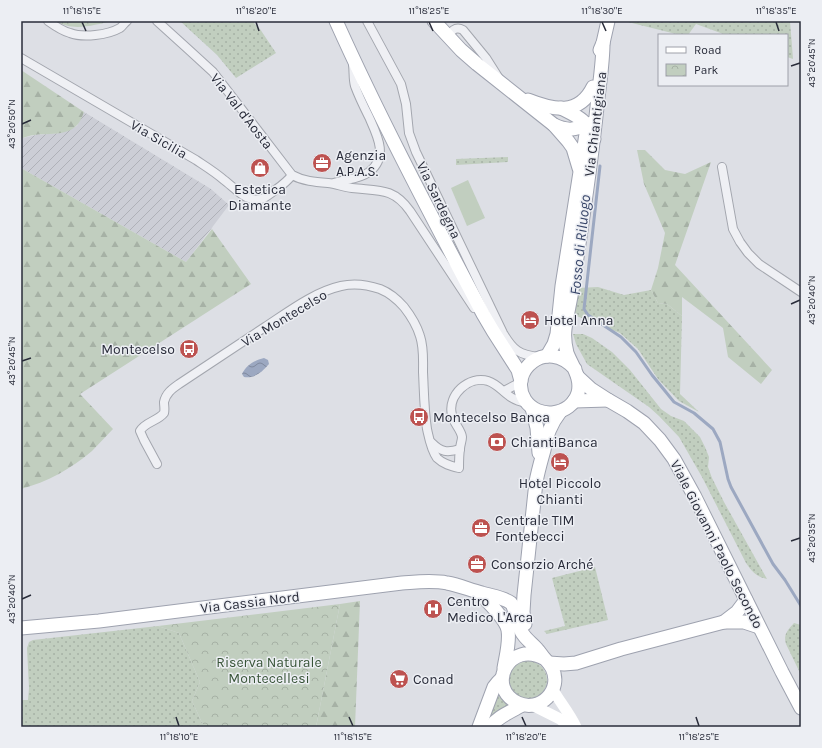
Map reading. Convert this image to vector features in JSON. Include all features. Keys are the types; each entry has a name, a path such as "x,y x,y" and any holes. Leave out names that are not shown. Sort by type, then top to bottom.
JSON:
{"main road":[{"path":"336,21 353,59 412,178 483,314 518,370 523,395 530,405 538,411 553,414 568,408 574,401 608,400"},
{"name":"Via Chiantigiana","path":"574,401 578,394 579,385 576,373 566,349 566,322 594,139 592,124 593,87 596,64 608,21"},
{"path":"443,27 477,64 554,125 573,148 580,172"},
{"name":"Via Chiantigiana","path":"521,382 525,369 532,362 543,357 554,344 557,334 562,286 580,172 592,124 603,43"},
{"path":"515,94 546,106 561,108 571,107 578,104 588,96 593,87"},
{"path":"561,108 592,124"},
{"path":"554,125 567,130 592,124"},
{"path":"543,357 555,356 562,358 569,363 576,373"},
{"name":"Viale Giovanni Paolo Secondo","path":"576,373 588,386 644,423 666,447 689,484 759,627 801,708"},
{"path":"530,405 538,435 540,465"},
{"path":"560,412 549,429 540,465 532,515 523,616 528,631 553,670 554,685 559,701 573,720 576,727"},
{"path":"525,581 510,602 507,609 506,624 508,640 503,675 504,688 509,697 518,703 527,705 560,719 569,727"},
{"name":"Via Cassia Nord","path":"21,628 99,621 416,582 446,582 510,602"},
{"name":"Via Cassia Nord","path":"478,592 491,605 506,624"},
{"path":"724,622 737,612 746,600"},
{"path":"510,602 513,606 521,633 544,657"},
{"path":"479,727 494,687 503,675 506,666 513,659 522,654 534,654 564,664 576,663 621,649 724,622 744,622 759,627"},
{"path":"490,727 498,718 527,705 542,702 550,695 554,685 567,669 576,663"}],"street":[{"path":"48,21 69,33 83,35 113,31 120,28 126,21"},
{"name":"Via Val d'Aosta","path":"157,21 213,72 292,175"},
{"name":"Via Sardegna","path":"367,21 401,84 406,104 409,133 416,152 503,333 517,351 525,355 543,357"},
{"name":"Via Sicilia","path":"21,58 196,160 249,199 262,199 283,184 292,175"},
{"path":"334,183 368,173 375,166 380,153 380,144 354,84 353,59"},
{"path":"722,167 732,229 740,242 758,264 801,292"},
{"path":"292,175 307,181 334,183 344,187 384,191 397,196 410,210 471,305 483,314"},
{"name":"Via Montecelso","path":"157,464 140,431 143,427 164,413 165,400 168,392 297,306 333,288 350,284 377,288 390,294 408,313 420,336 422,348 424,402 430,441 435,454 442,462 459,468 460,449"},
{"path":"430,441 437,448 447,452 460,449 462,436 453,420 451,412 452,401 457,392 467,384 478,380 485,380 494,383 510,397 519,402 530,405"},
{"path":"504,391 521,382"}],"shaded area":[{"path":"84,112 211,189 229,205 186,262 21,168 21,139 36,135 60,133 77,126"}],"green space":[{"path":"56,21 112,21 91,26 76,27"},
{"path":"180,21 252,21 260,29 276,53 236,78 217,55"},
{"path":"624,21 790,21 793,59 788,57 788,34 723,34 696,24 689,34 676,34"},
{"path":"21,70 84,112 77,125 71,130 64,132 27,136 21,139"},
{"path":"637,150 645,150 665,170 685,174 711,162 675,265 772,370 761,384 728,357 723,328 682,297 682,316 667,304 658,303 651,290 658,268 665,233 644,184"},
{"path":"508,157 508,162 456,165 456,159"},
{"path":"21,168 186,262 212,229 251,284 80,394 113,429 92,451 76,464 49,479 21,489"},
{"path":"468,180 485,218 467,226 451,188"},
{"path":"598,287 624,295 651,290 658,303 667,304 682,316 680,394 699,412 679,401 658,379 638,349 620,333 574,315 578,288"},
{"path":"573,334 583,334 592,338 612,352 630,370 661,409 671,416 684,421 700,437 709,457 708,467 712,478 767,579 755,574 746,563 702,477 679,437 649,407 587,364 576,344"},
{"path":"595,567 608,620 547,634 544,631 565,626 552,578"},
{"path":"360,601 355,727 316,727 340,604"},
{"name":"Riserva Naturale Montecellesi","path":"340,604 316,727 204,727 192,701 200,682 179,633 158,626"},
{"path":"794,623 801,625 801,675 785,641 787,632"},
{"path":"158,626 179,633 200,682 192,701 204,727 21,727 21,702 22,700 28,700 29,688 27,648 29,642 33,640"},
{"path":"524,661 532,661 542,666 546,673 546,687 542,694 532,699 524,699 514,694 512,691 509,684 509,676 514,666 517,664"},
{"path":"498,695 509,707 486,722"}],"water":[{"path":"264,358 268,360 269,364 264,370 254,376 244,377 242,374 248,366 257,360"}],"waterway":[{"name":"Fosso di Riluogo","path":"600,166 584,309 588,315 621,337 636,352 674,402 694,413 713,429 720,442 731,487 773,564 801,606"}],"place":[{"name":"Agenzia A.P.A.S.","path":"322,163"},
{"name":"Estetica Diamante","path":"260,168"},
{"name":"Hotel Anna","path":"530,320"},
{"name":"Montecelso","path":"189,349"},
{"name":"Montecelso Banca","path":"419,417"},
{"name":"ChiantiBanca","path":"497,442"},
{"name":"Hotel Piccolo Chianti","path":"560,462"},
{"name":"Centrale TIM Fontebecci","path":"481,528"},
{"name":"Consorzio Arché","path":"477,564"},
{"name":"Centro Medico L'Arca","path":"433,609"},
{"name":"Conad","path":"399,679"}]}
